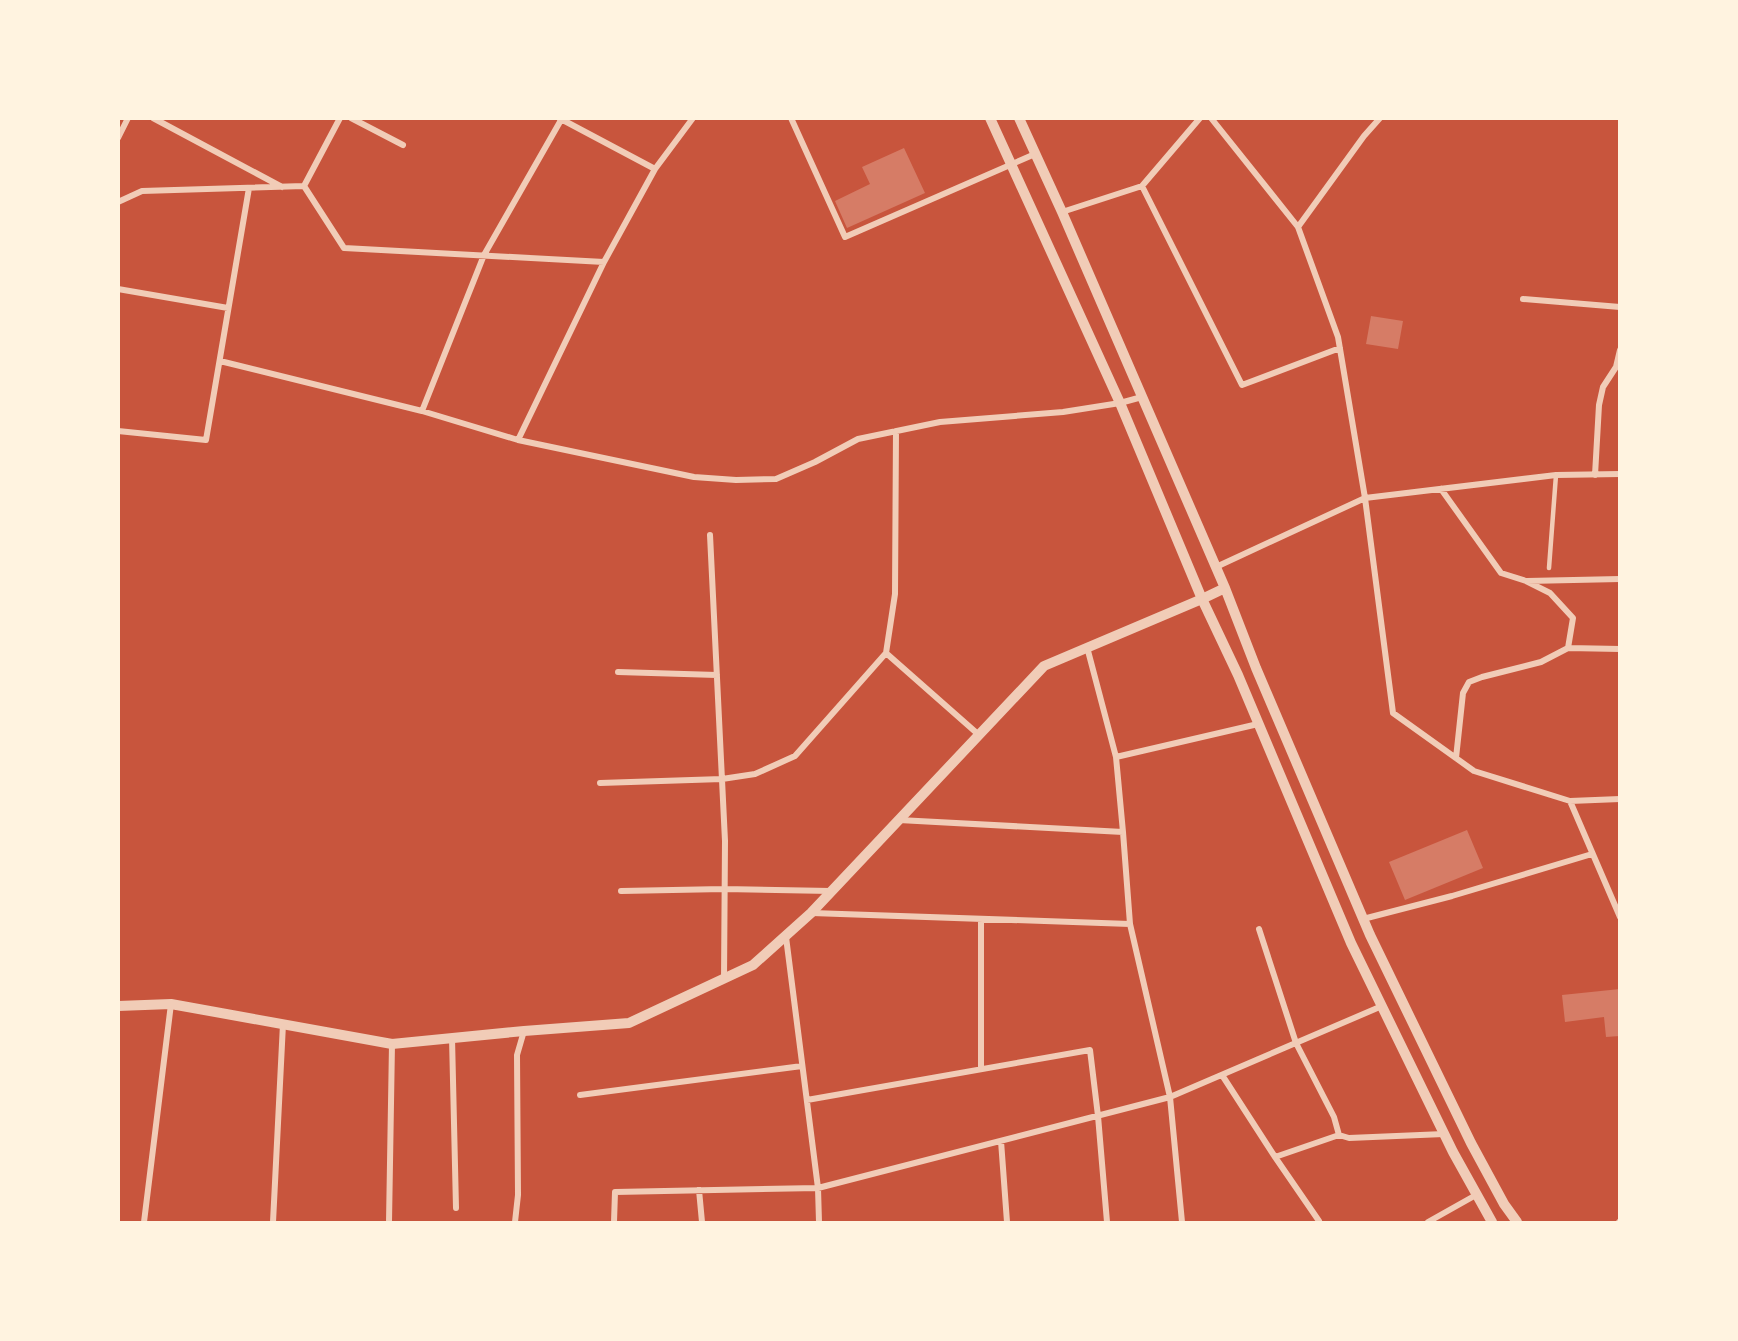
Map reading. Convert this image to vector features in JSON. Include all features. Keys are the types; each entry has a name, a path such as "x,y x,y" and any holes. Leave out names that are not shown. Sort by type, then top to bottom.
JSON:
{"street":[{"path":"118,138 129,118"},
{"path":"153,118 282,187"},
{"path":"304,186 340,118"},
{"path":"351,118 402,145"},
{"path":"518,440 604,262 656,169 693,118"},
{"path":"791,118 845,237 1035,154"},
{"path":"990,118 1120,403 1351,943 1444,1134 1492,1222"},
{"path":"1019,118 1216,567 1256,668 1363,919 1471,1143 1516,1222"},
{"path":"1062,212 1142,186 1200,118"},
{"path":"1211,118 1298,227 1338,337 1365,498 1393,713 1474,771 1570,801 1620,799"},
{"path":"1298,227 1364,136 1380,118"},
{"path":"422,411 484,255 560,119 656,169"},
{"path":"118,202 142,191 304,186"},
{"path":"304,186 344,248 604,262"},
{"path":"1142,186 1242,384 1340,348"},
{"path":"118,431 206,440 249,188"},
{"path":"118,290 228,308"},
{"path":"1523,299 1620,307"},
{"path":"1595,475 1599,405 1603,387 1616,367 1620,350"},
{"path":"220,361 422,411 518,440 694,477 736,480 776,479 815,462 858,439 940,422 1062,412 1120,403 1142,397"},
{"path":"600,783 722,779 755,774 795,756 886,653 895,594 896,431"},
{"path":"1216,567 1365,498 1556,475 1620,474"},
{"path":"1441,489 1501,573 1526,581 1550,593 1573,618 1568,648"},
{"path":"711,535 725,841 724,979"},
{"path":"1526,581 1620,579"},
{"path":"118,1006 171,1004 392,1044 524,1030 629,1023 753,965 811,913 1044,666 1225,588"},
{"path":"1087,647 1116,757 1130,924 1170,1097 1182,1222"},
{"path":"1456,758 1463,693 1469,682 1541,662 1568,648 1620,649"},
{"path":"886,653 979,735"},
{"path":"618,672 717,675"},
{"path":"1116,757 1258,724"},
{"path":"1570,801 1620,917"},
{"path":"899,820 1123,832"},
{"path":"1363,919 1452,896 1592,854"},
{"path":"621,891 724,889 832,891"},
{"path":"811,913 1130,924"},
{"path":"981,919 981,1069"},
{"path":"1259,929 1296,1043 1334,1117 1339,1135"},
{"path":"786,936 818,1188 819,1222"},
{"path":"144,1222 171,1004"},
{"path":"614,1222 615,1192 818,1188 1170,1097 1382,1006"},
{"path":"273,1222 283,1024"},
{"path":"515,1222 518,1195 517,1055 524,1030"},
{"path":"452,1038 456,1208"},
{"path":"389,1222 392,1044"},
{"path":"807,1100 1090,1050 1107,1222"},
{"path":"580,1095 802,1066"},
{"path":"1222,1075 1319,1221"},
{"path":"1275,1157 1339,1135 1349,1138 1444,1134"},
{"path":"1000,1141 1007,1222"},
{"path":"699,1190 702,1222"},
{"path":"1428,1222 1476,1195"}],"lane":[{"path":"1549,568 1556,475"}],"building":[{"path":"904,148 925,193 847,228 835,201 870,184 862,167"},
{"path":"1371,316 1403,321 1398,349 1366,344"},
{"path":"1467,830 1483,868 1405,900 1389,862"},
{"path":"1620,989 1620,1036 1606,1037 1604,1017 1565,1022 1562,995"}]}
